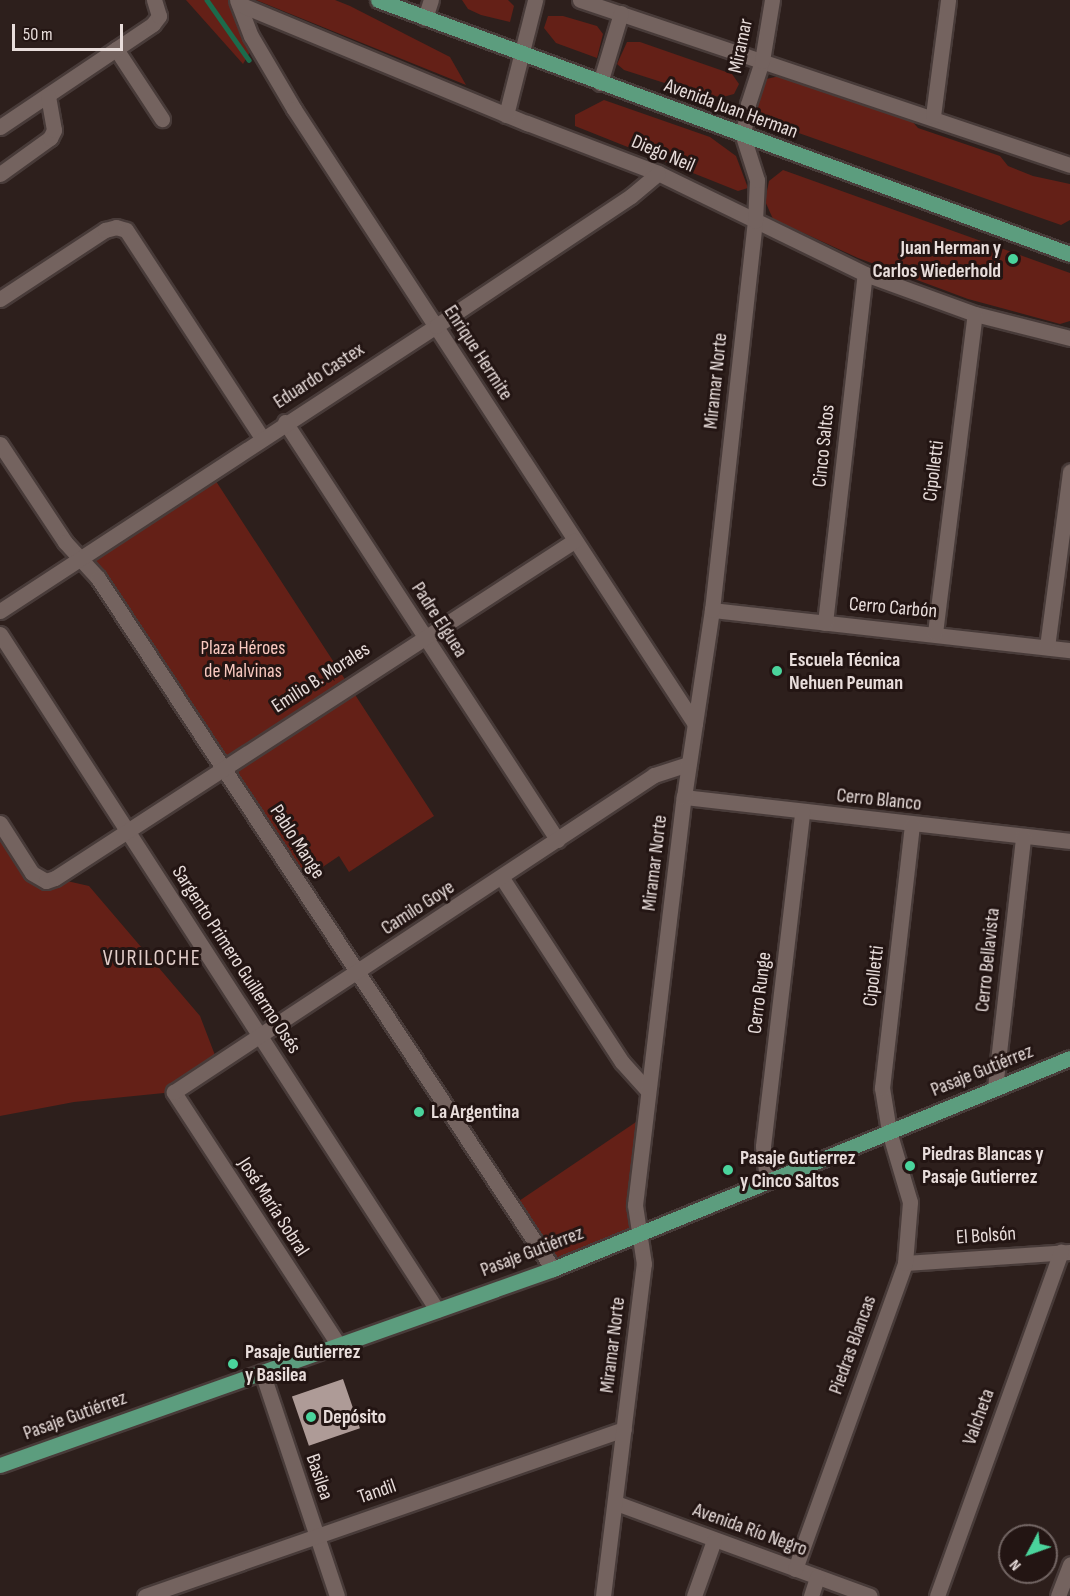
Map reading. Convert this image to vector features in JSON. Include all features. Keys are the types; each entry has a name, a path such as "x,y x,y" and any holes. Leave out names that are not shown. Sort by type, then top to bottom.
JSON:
{"main road":[{"name":"Avenida Juan Herman","path":"378,0 743,136 1070,254"},
{"name":"Pasaje Gutiérrez","path":"0,1465 553,1269 767,1179 1070,1058"}],"street":[{"path":"0,127 48,97 153,24 159,16 154,0"},
{"path":"425,18 430,0"},
{"path":"506,115 535,0"},
{"path":"580,0 933,116 1070,165"},
{"name":"Miramar","path":"743,136 748,104 762,61 772,0"},
{"path":"933,116 948,0"},
{"name":"Diego Neil","path":"238,2 506,115 658,173 865,274 975,314 1070,338"},
{"name":"Enrique Hermite","path":"238,2 251,36 294,109 574,542 695,724"},
{"path":"600,83 621,13"},
{"path":"116,49 162,119"},
{"path":"0,174 50,138 54,130 48,97"},
{"name":"Miramar Norte","path":"603,1596 644,1264 635,1205 688,764 712,610 755,221 756,180 743,136"},
{"name":"Eduardo Castex","path":"0,611 285,422 436,326 631,196 658,173"},
{"path":"0,298 116,227 126,230 262,438"},
{"name":"Cinco Saltos","path":"825,623 865,274"},
{"name":"Cipolletti","path":"935,633 975,314"},
{"name":"Padre Elguea","path":"285,422 557,840"},
{"name":"Pablo Mange","path":"0,444 65,542 98,578 553,1269"},
{"path":"1047,647 1070,472"},
{"name":"Emilio B. Morales","path":"0,823 32,873 46,881 55,878 424,636 574,542"},
{"name":"Cerro Carbón","path":"712,610 935,633 1070,650"},
{"name":"Sargento Primero Guillermo Osés","path":"0,634 437,1310"},
{"name":"Camilo Goye","path":"174,1092 502,878 654,775 688,764"},
{"name":"Cerro Blanco","path":"684,797 1070,842"},
{"name":"Cerro Runge","path":"767,1179 763,1146 802,812"},
{"name":"Cipolletti","path":"889,1131 882,1088 912,825"},
{"name":"Cerro Bellavista","path":"995,1088 1023,837"},
{"path":"502,878 622,1062 648,1091"},
{"name":"José María Sobral","path":"174,1092 338,1344"},
{"name":"Piedras Blancas","path":"795,1569 905,1263 910,1202 889,1131"},
{"name":"El Bolsón","path":"905,1263 1065,1252"},
{"name":"Valcheta","path":"937,1596 1065,1252"},
{"name":"Basilea","path":"262,1372 337,1596"},
{"name":"Tandil","path":"145,1596 624,1429"},
{"name":"Avenida Río Negro","path":"616,1503 870,1596"},
{"path":"694,1596 714,1540"},
{"path":"1058,1596 1070,1564"},
{"path":"811,1596 817,1577"}],"green space":[{"path":"186,0 231,0 250,52 243,64"},
{"path":"256,0 335,0 350,6 450,57 466,85"},
{"path":"462,0 508,0 514,6 510,22 481,15 468,9"},
{"path":"548,16 563,16 597,26 603,34 597,58 556,43 544,28"},
{"path":"627,42 640,42 732,74 739,84 734,94 723,97 702,95 624,70 617,64"},
{"path":"788,74 905,113 918,128 1000,156 1008,166 1033,176 1070,184 1070,220 1061,225 773,124 758,116 753,101 762,80"},
{"path":"604,100 710,137 736,156 748,188 738,191 575,126 575,115"},
{"path":"783,170 1070,273 1070,321 1060,324 968,299 858,258 773,219 765,201 769,181"},
{"name":"Plaza Héroes de Malvinas","path":"210,472 434,816 349,872 339,856 299,883 79,557"},
{"path":"0,823 32,873 89,886 200,1016 218,1063 174,1092 74,1102 0,1116"},
{"path":"639,1120 635,1229 555,1262 516,1203"}],"building":[{"path":"343,1379 360,1428 309,1446 292,1397"}],"waterway":[{"path":"207,0 249,60"}],"place":[{"name":"Juan Herman y Carlos Wiederhold","path":"1013,259"},
{"name":"Escuela Técnica Nehuen Peuman","path":"777,671"},
{"name":"La Argentina","path":"419,1112"},
{"name":"Piedras Blancas y Pasaje Gutierrez","path":"910,1166"},
{"name":"Pasaje Gutierrez y Cinco Saltos","path":"728,1170"},
{"name":"Pasaje Gutierrez y Basilea","path":"233,1364"},
{"name":"Depósito","path":"311,1417"}],"district":[{"name":"VURILOCHE","path":"152,959"}]}
